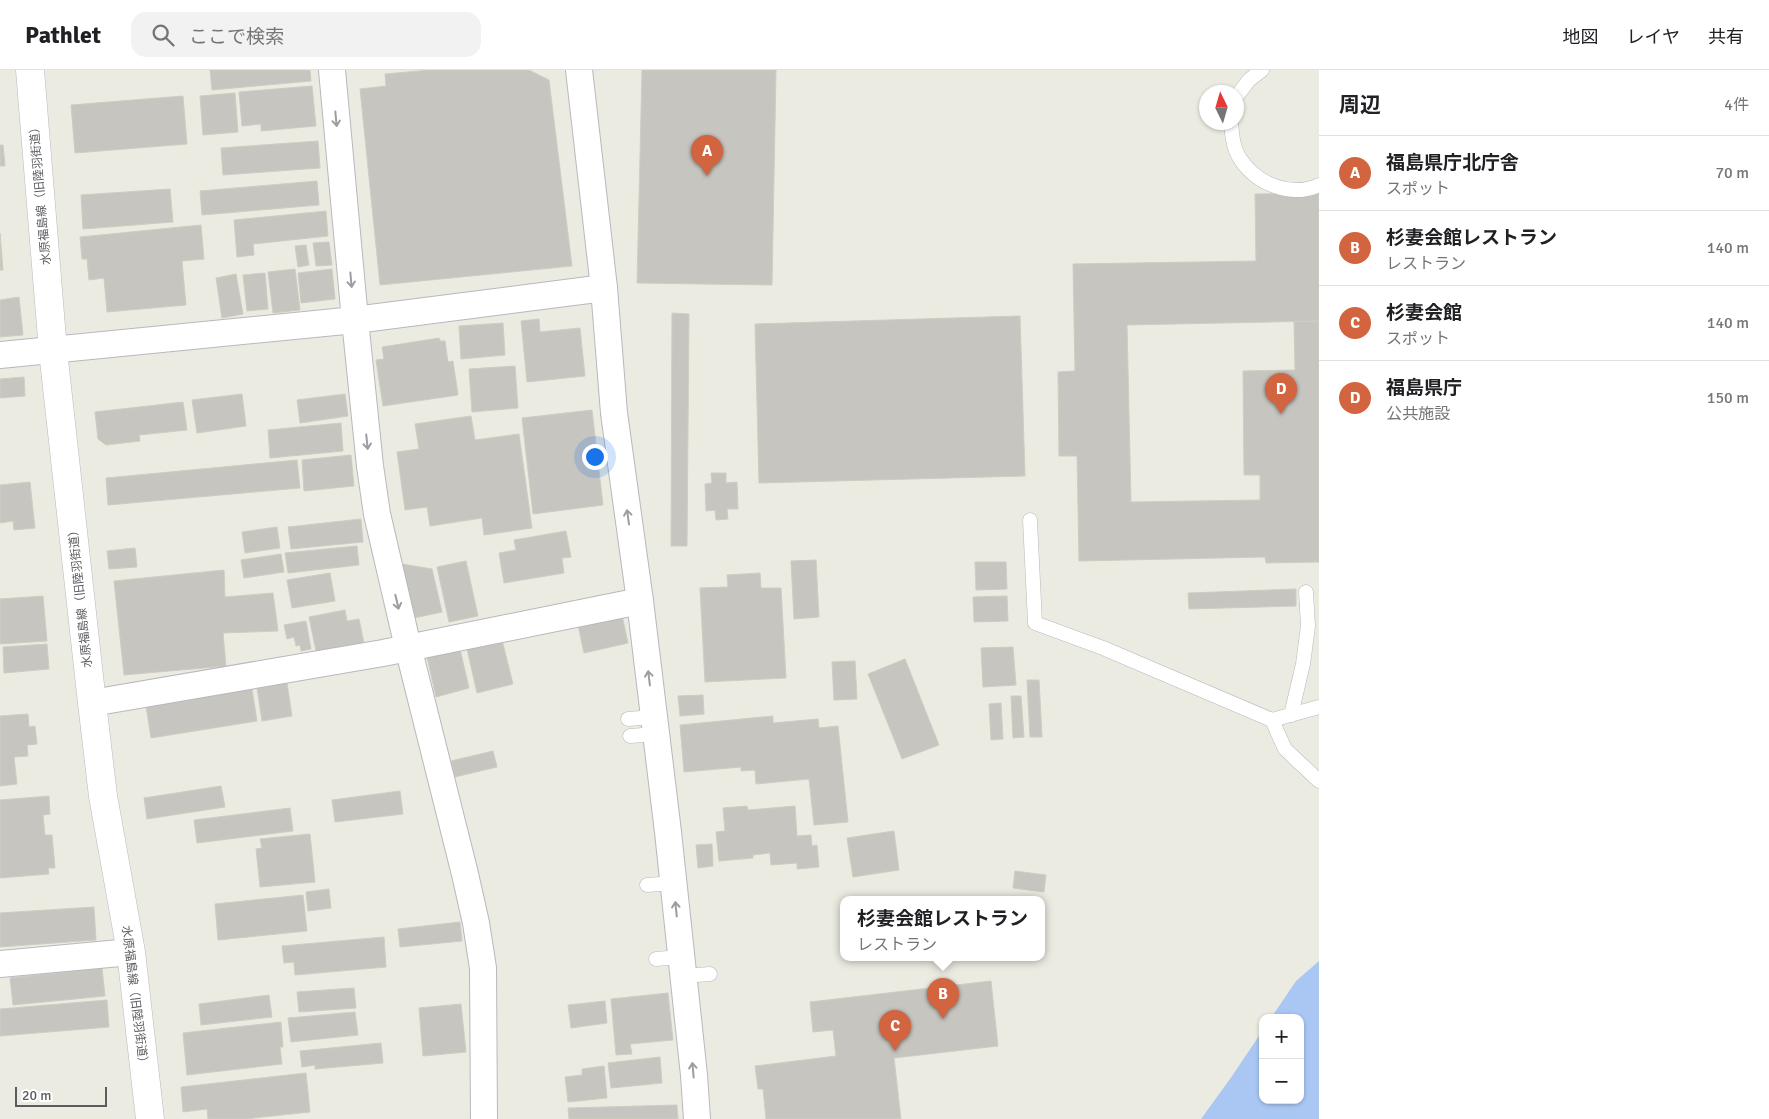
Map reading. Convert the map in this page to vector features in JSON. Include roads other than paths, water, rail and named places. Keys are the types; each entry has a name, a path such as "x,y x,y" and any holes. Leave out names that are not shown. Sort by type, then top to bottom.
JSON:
{"main road":[{"name":"水原福島線（旧陸羽街道）","path":"30,70 53,351 92,704 103,796 131,952 150,1119"}],"street":[{"path":"332,70 355,320 370,466 377,514 465,874 483,968 484,1119"},
{"path":"579,70 604,288 614,413 640,602 674,883 697,1119"},
{"path":"0,355 355,320 604,288"},
{"path":"92,704 373,654 640,602"},
{"path":"0,964 131,952"}],"lane":[{"path":"1240,85 1244,70"},
{"path":"1244,87 1249,80 1262,70"},
{"path":"1232,130 1232,138 1240,158 1253,175 1271,185 1292,190 1317,187"},
{"path":"1030,520 1035,623 1103,648 1272,720 1319,707"},
{"path":"1291,715 1303,664 1308,626 1306,592"},
{"path":"628,719 655,726"},
{"path":"1272,720 1285,749 1319,781"},
{"path":"630,736 655,726"},
{"path":"647,885 674,883"},
{"path":"656,959 710,974"}],"water":[{"path":"1319,961 1319,1119 1201,1119 1259,1036 1259,1104 1304,1104 1304,1014 1274,1014 1296,981"}],"place":[{"name":"福島県庁北庁舎","path":"707,176"},
{"name":"福島県庁","path":"1281,414"},
{"name":"杉妻会館レストラン","path":"943,1019"},
{"name":"杉妻会館","path":"895,1051"}]}
